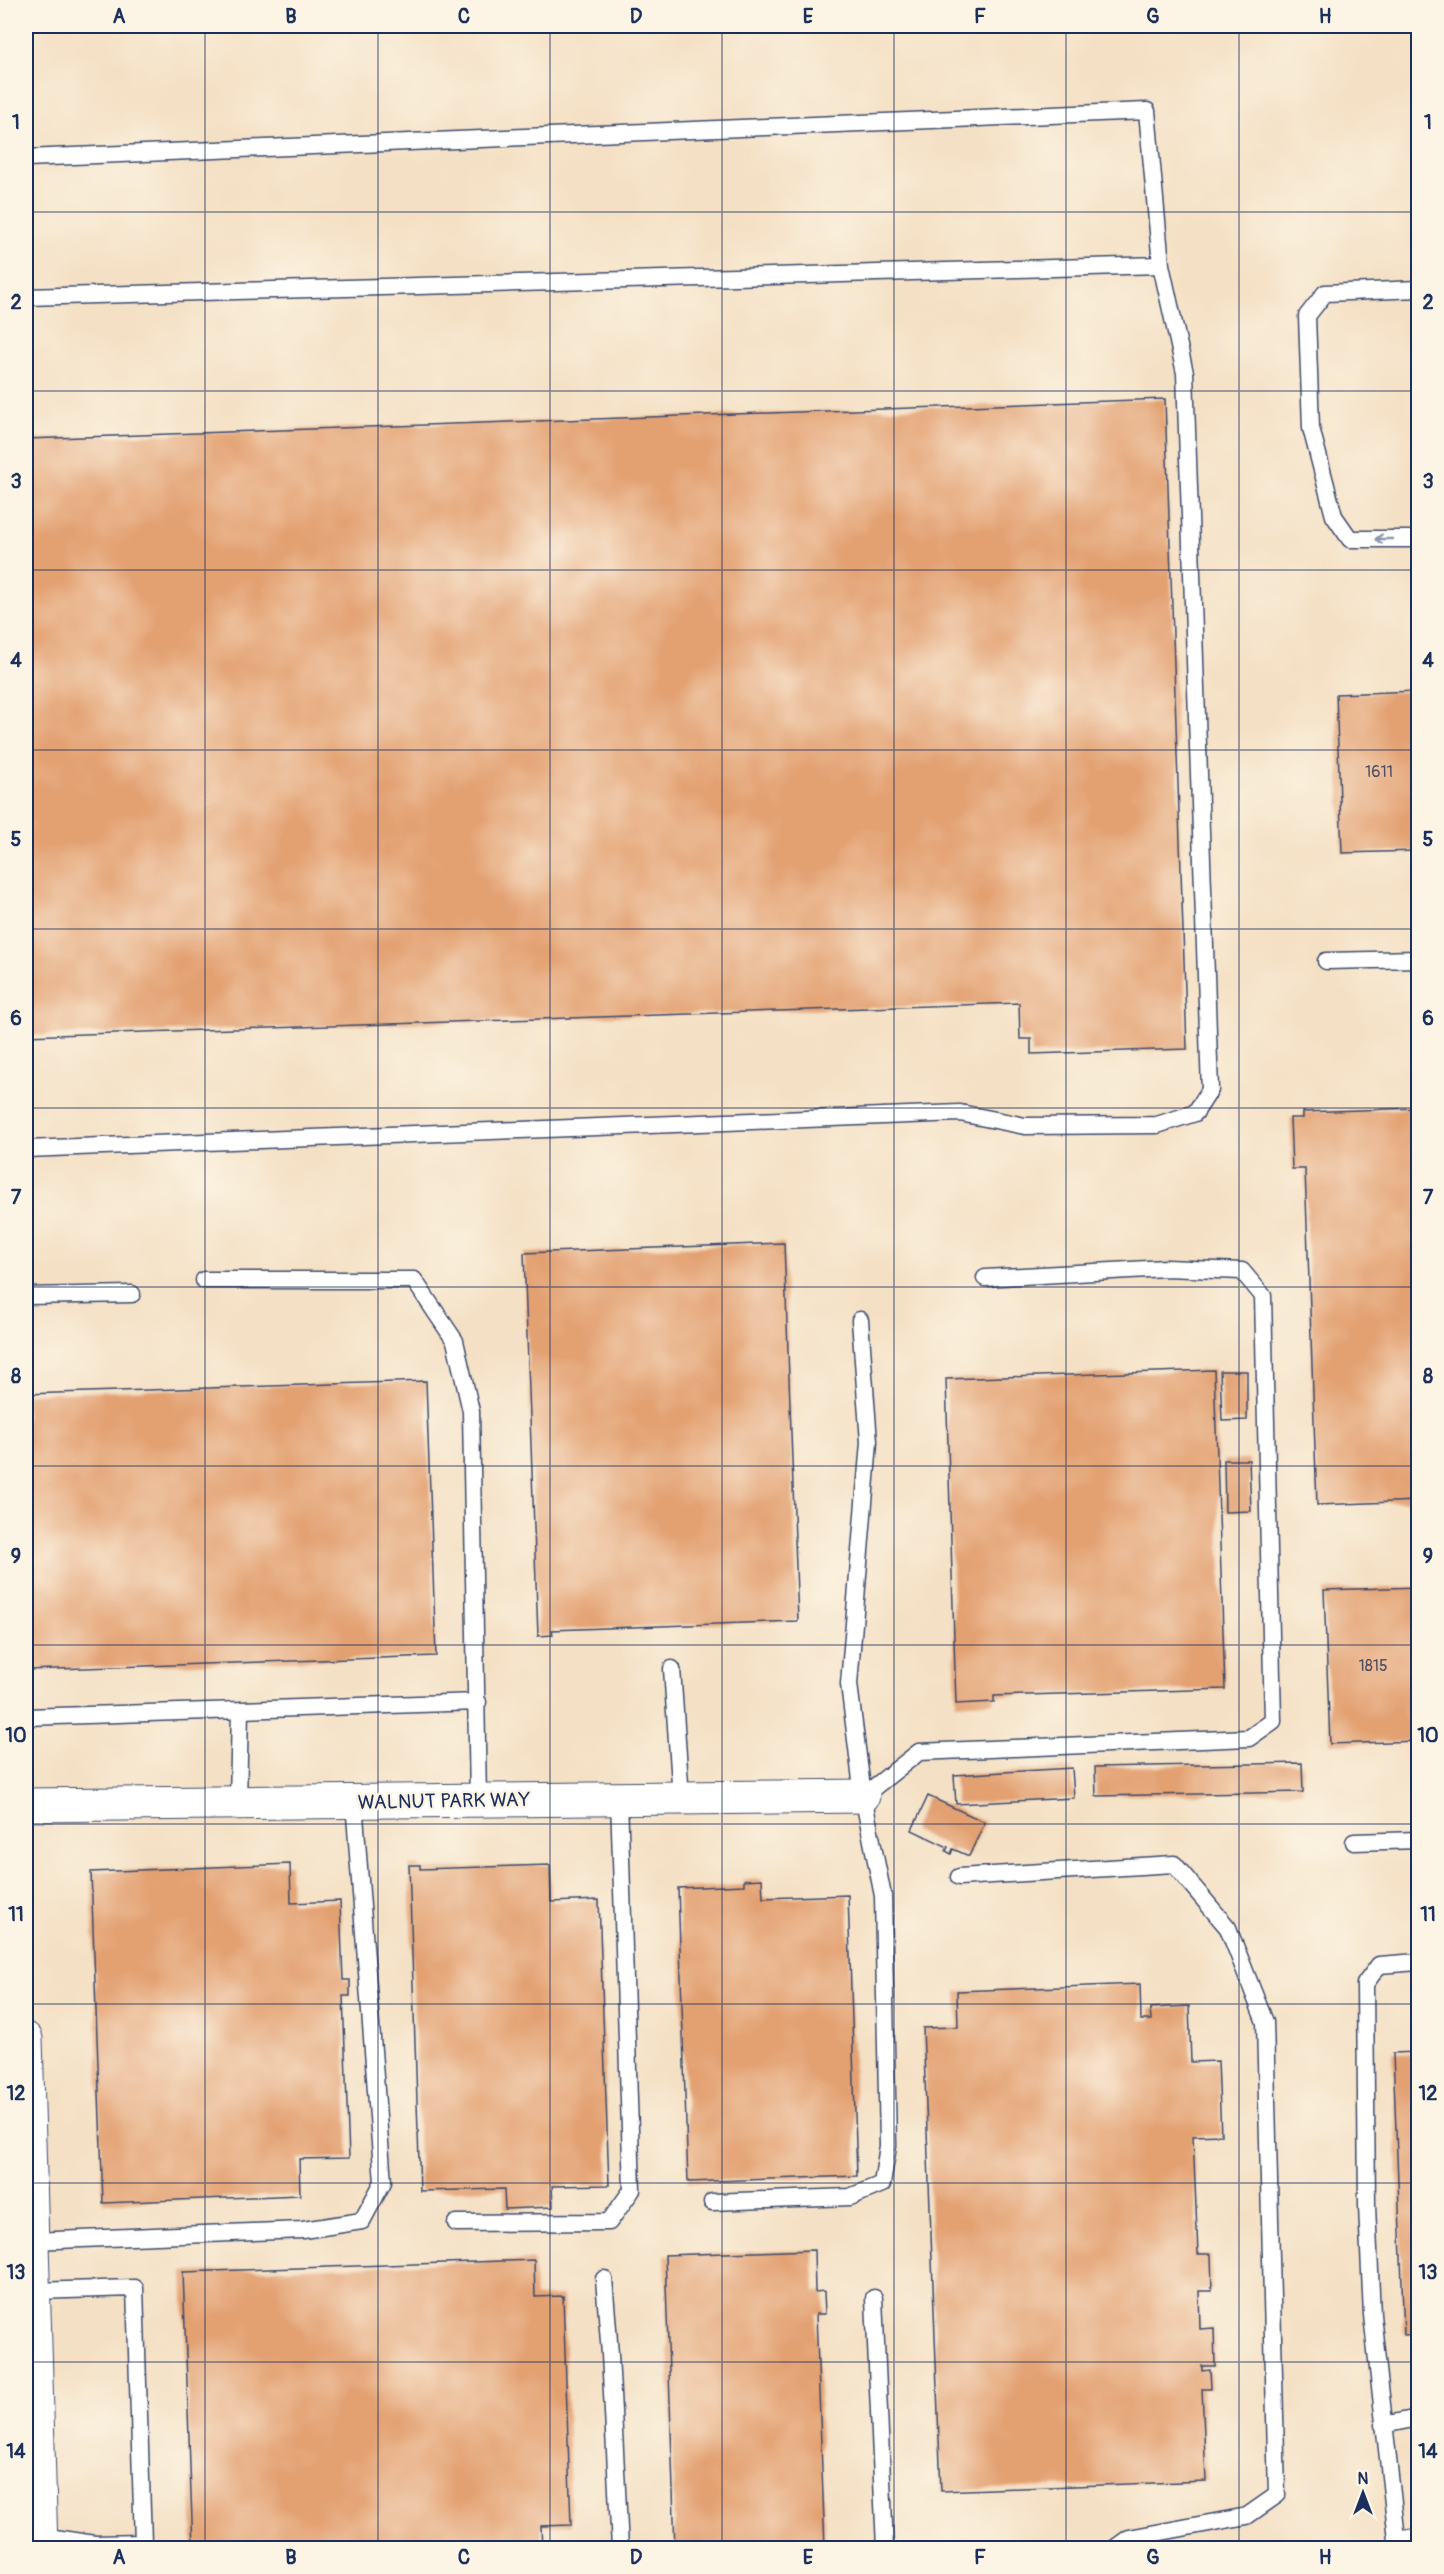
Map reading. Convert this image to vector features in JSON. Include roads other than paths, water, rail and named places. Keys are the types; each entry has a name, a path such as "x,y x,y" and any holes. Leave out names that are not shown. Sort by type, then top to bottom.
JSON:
{"street":[{"name":"WALNUT PARK WAY","path":"26,1806 863,1796"},
{"path":"26,2039 28,2209 32,2241 36,2539"},
{"path":"1400,2548 1419,2545"}],"lane":[{"path":"26,158 1147,111 1161,266 1185,373 1210,1090 1195,1113 1157,1125 1025,1126 960,1113 26,1149"},
{"path":"26,297 1161,266"},
{"path":"1419,290 1325,293 1306,316 1311,428 1334,516 1350,539 1419,539"},
{"path":"1326,961 1419,959"},
{"path":"863,1796 919,1752 1249,1738 1273,1720 1263,1296 1242,1271 1166,1268 985,1278"},
{"path":"204,1280 414,1280 455,1341 471,1411 478,1800"},
{"path":"26,1296 132,1294"},
{"path":"712,2202 850,2197 882,2184 888,2146 883,1896 863,1796 849,1684 869,1442 860,1320"},
{"path":"672,1669 681,1798"},
{"path":"26,1717 478,1702"},
{"path":"238,1803 240,1710"},
{"path":"456,2223 609,2222 632,2190 620,1799"},
{"path":"32,2241 303,2230 362,2221 383,2182 354,1802"},
{"path":"1354,1842 1419,1840"},
{"path":"959,1878 1174,1864 1228,1928 1265,2022 1277,2495 1246,2516 1129,2538 1115,2548"},
{"path":"1400,2548 1383,2426 1372,2315 1366,2206 1365,1984 1379,1965 1419,1962"},
{"path":"604,2279 620,2548"},
{"path":"33,2291 135,2288 143,2493 143,2543 94,2544 36,2539"},
{"path":"874,2298 885,2548"},
{"path":"1383,2426 1419,2418"}]}
